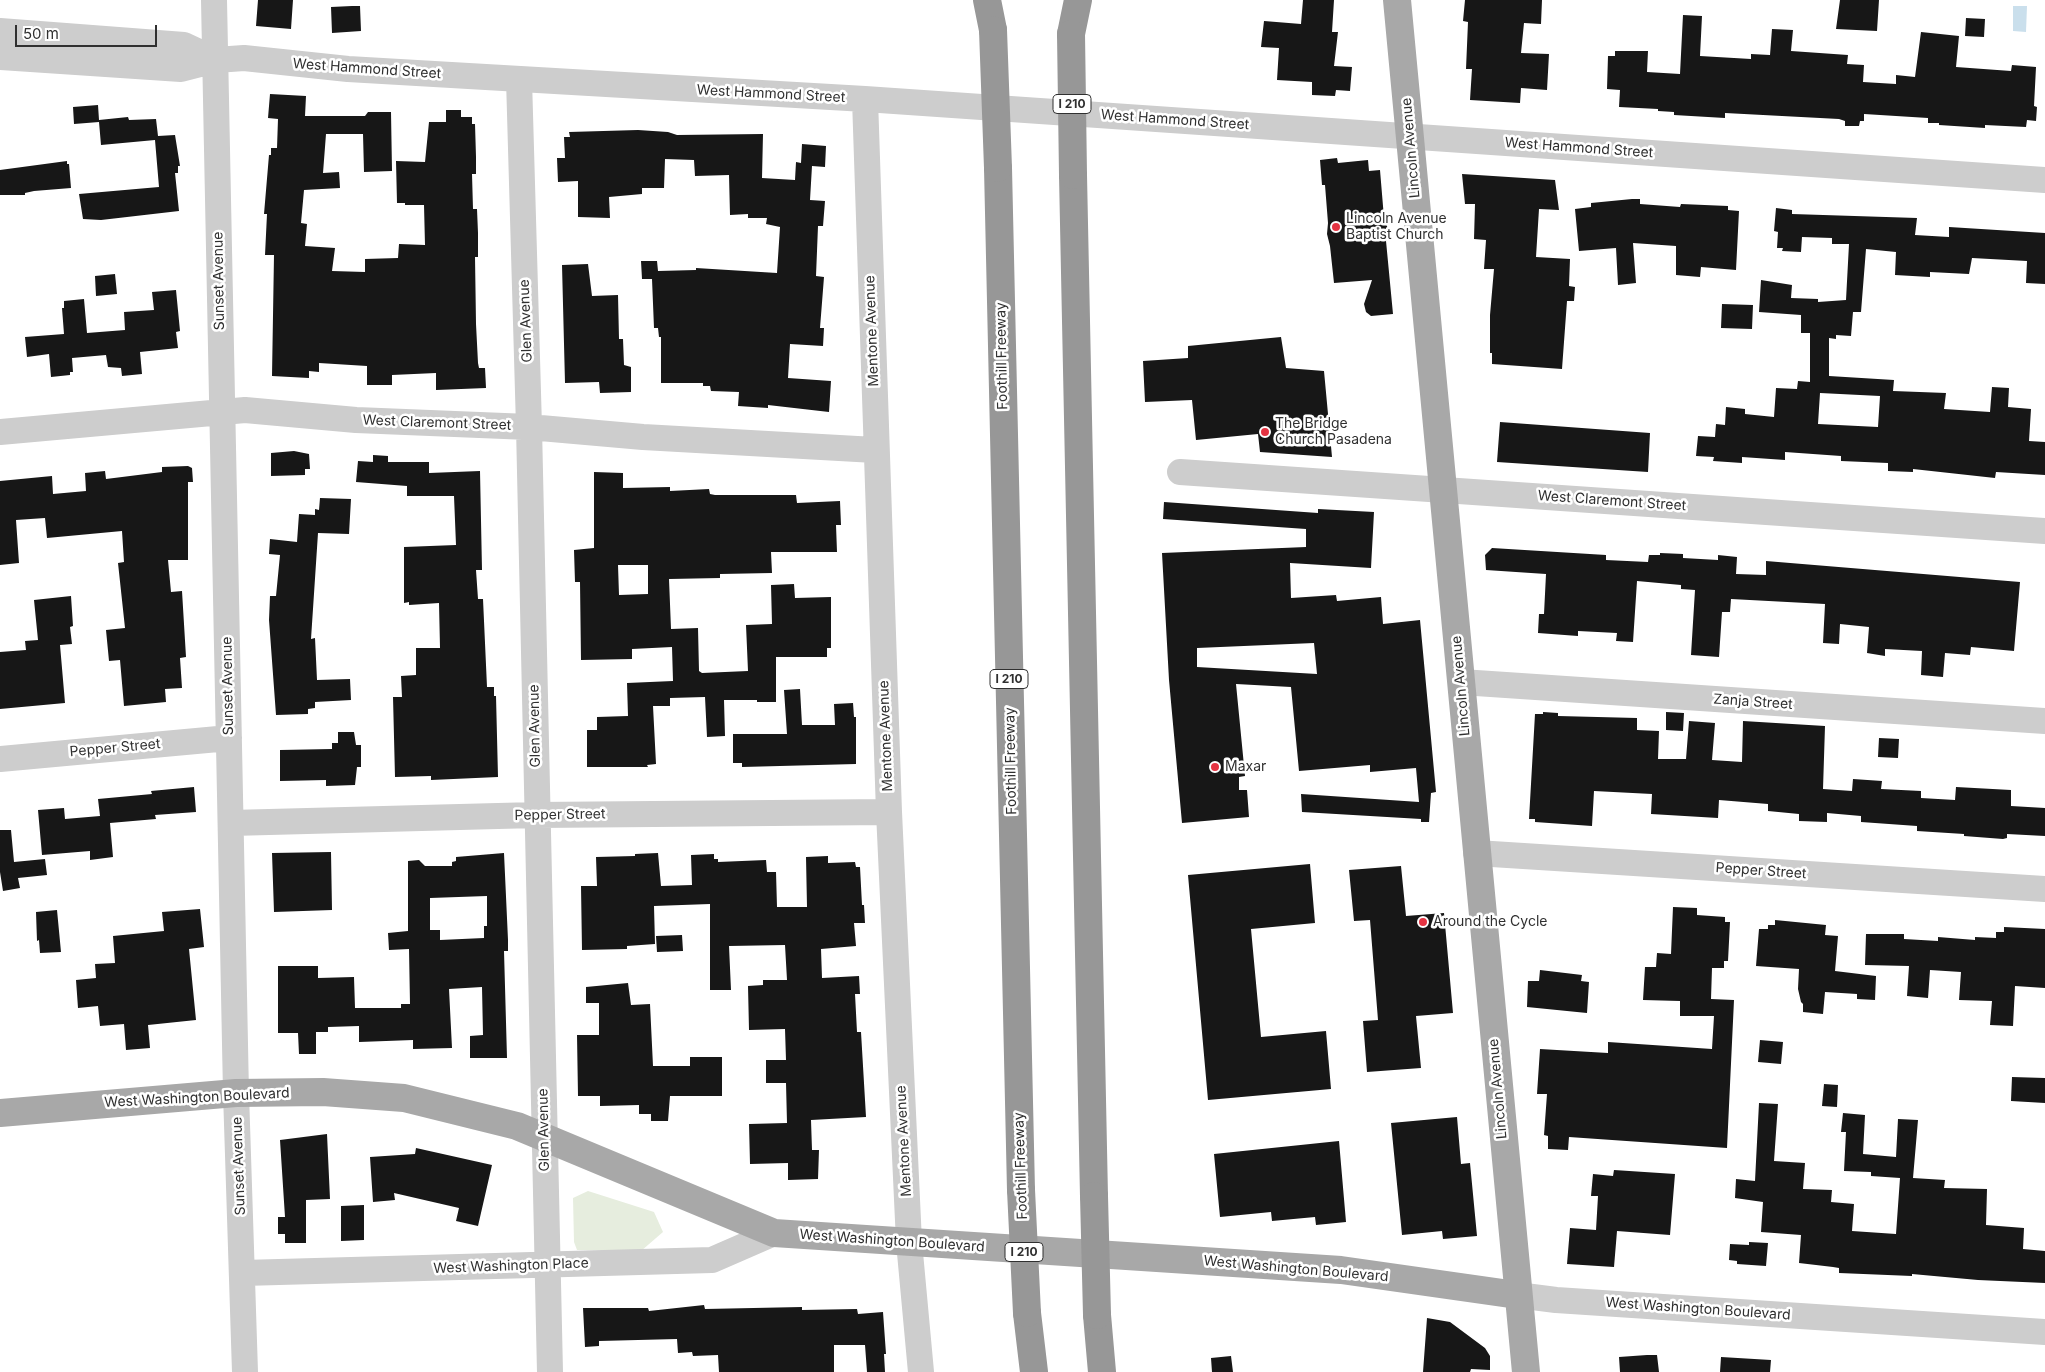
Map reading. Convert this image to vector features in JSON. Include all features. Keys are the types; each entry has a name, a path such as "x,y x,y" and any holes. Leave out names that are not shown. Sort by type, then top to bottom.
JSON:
{"highway":[{"path":"988,0 993,30"},
{"name":"Foothill Freeway","path":"992,0 998,168 1021,1190 1027,1313 1034,1372"},
{"name":"I 210","path":"1071,0 1094,1196 1097,1315 1102,1372"},
{"path":"1071,34 1078,0"}],"main road":[{"name":"Lincoln Avenue","path":"1396,0 1517,1295 1526,1372"},
{"name":"West Washington Boulevard","path":"0,1113 236,1093 323,1092 404,1098 479,1116 545,1138 774,1233 1331,1269 1517,1295"}],"street":[{"name":"Sunset Avenue","path":"214,0 236,1093 245,1372"},
{"name":"West Hammond Street","path":"0,31 184,45 216,60"},
{"name":"West Hammond Street","path":"0,57 181,69 216,60 244,58 348,69 865,99 2045,180"},
{"name":"Glen Avenue","path":"519,79 529,427 536,815 550,1372"},
{"name":"Mentone Avenue","path":"865,99 875,450 889,812 909,1242 921,1372"},
{"name":"West Claremont Street","path":"0,432 245,410 356,420 529,427 604,434 875,450"},
{"name":"West Claremont Street","path":"1180,472 2045,531"},
{"name":"Zanja Street","path":"1461,682 2045,721"},
{"name":"Pepper Street","path":"0,759 229,738"},
{"name":"Pepper Street","path":"231,824 536,815 889,812"},
{"name":"Pepper Street","path":"1476,853 2045,889"},
{"name":"West Washington Place","path":"243,1273 712,1260 774,1233"},
{"name":"West Washington Boulevard","path":"1517,1295 1556,1300 2045,1332"}],"green space":[{"path":"588,1191 654,1212 663,1232 641,1251 577,1250 574,1242 573,1198"}],"water":[{"path":"2013,6 2027,6 2026,32 2013,31"}],"building":[{"path":"258,0 293,0 291,29 256,26"},
{"path":"1303,0 1334,0 1332,32 1338,32 1334,66 1352,67 1350,91 1336,90 1335,96 1312,95 1312,82 1277,80 1279,48 1261,47 1264,21 1301,24"},
{"path":"1465,0 1542,0 1541,24 1524,23 1521,53 1549,54 1547,90 1521,88 1520,103 1470,100 1472,69 1466,69 1468,22 1463,21"},
{"path":"1840,0 1879,0 1877,31 1836,29"},
{"path":"360,6 361,31 332,33 331,7"},
{"path":"1683,15 1702,16 1700,56 1751,59 1751,54 1770,55 1772,29 1793,30 1791,51 1848,55 1847,64 1864,65 1863,82 1896,84 1896,75 1915,77 1921,32 1959,36 1956,67 2011,71 2012,65 2036,67 2034,106 2037,107 2036,121 2027,120 2026,127 1985,125 1985,128 1939,125 1939,123 1928,123 1928,118 1864,114 1864,121 1860,121 1859,126 1845,126 1845,121 1839,119 1725,113 1725,118 1674,115 1674,112 1658,111 1658,109 1619,107 1620,90 1607,89 1608,56 1615,56 1615,51 1648,51 1647,72 1680,74"},
{"path":"1966,18 1985,19 1984,37 1965,36"},
{"path":"270,94 306,96 305,116 365,116 368,112 391,112 392,171 364,172 363,134 326,134 323,173 339,172 340,188 304,190 301,223 307,224 305,246 335,248 332,271 365,272 365,259 398,258 399,244 425,245 424,205 397,203 396,161 425,162 429,122 446,122 446,110 461,110 461,117 472,117 472,124 475,124 476,157 476,174 472,174 473,209 477,209 478,233 478,257 475,257 478,363 479,368 485,368 486,388 436,390 436,373 392,375 392,385 367,385 367,366 319,363 319,372 309,371 309,378 272,376 274,255 265,255 267,214 264,214 269,155 271,155 271,148 277,148 278,119 268,118"},
{"path":"98,105 99,120 128,117 129,120 156,119 158,136 175,135 180,166 178,166 178,173 175,173 179,211 101,220 83,219 79,194 159,187 155,140 101,145 99,122 74,124 73,107"},
{"path":"638,130 668,132 677,135 763,134 762,178 795,180 796,162 801,163 802,144 826,146 825,167 812,166 810,200 825,201 823,226 818,226 816,276 824,277 820,328 824,328 823,346 790,344 788,378 831,381 829,412 768,405 768,408 738,406 739,392 711,391 710,386 703,386 703,383 661,383 661,337 659,337 658,328 654,328 652,279 642,279 641,261 657,261 658,271 696,270 696,268 777,273 780,227 766,224 767,218 748,218 748,214 730,215 729,175 695,176 694,160 665,159 664,188 642,188 642,194 609,197 610,218 578,217 578,181 558,182 557,158 565,158 564,137 570,137 569,132"},
{"path":"1337,158 1338,163 1368,160 1369,171 1380,170 1384,218 1388,229 1386,241 1393,314 1371,316 1366,312 1364,304 1372,280 1334,283 1327,234 1325,185 1322,185 1320,160"},
{"path":"67,161 67,164 69,164 71,188 34,191 25,193 25,195 0,195 0,170"},
{"path":"1462,174 1555,180 1559,210 1539,209 1536,257 1570,259 1569,286 1575,287 1574,301 1567,301 1562,369 1492,364 1492,353 1490,353 1490,315 1494,269 1484,269 1486,240 1474,239 1475,204 1465,204"},
{"path":"1640,199 1640,204 1680,207 1681,204 1728,206 1728,210 1739,211 1736,270 1701,267 1700,277 1676,275 1676,246 1633,243 1636,283 1618,285 1616,248 1579,251 1575,209 1591,207 1591,203"},
{"path":"1776,208 1792,210 1792,214 1917,218 1915,235 1949,237 1949,227 2045,233 2045,284 2026,283 2027,261 1972,258 1969,274 1930,272 1930,277 1895,275 1896,252 1866,249 1861,312 1853,312 1851,336 1836,335 1836,339 1829,338 1829,376 1894,380 1893,391 1946,393 1944,409 1990,412 1992,387 2009,388 2008,407 2031,409 2029,441 2045,442 2045,475 1996,472 1995,478 1913,469 1913,472 1888,471 1888,463 1841,461 1841,456 1785,452 1785,460 1742,457 1742,463 1713,461 1714,457 1696,456 1698,436 1715,437 1716,424 1725,425 1726,407 1745,409 1745,414 1774,417 1776,388 1797,389 1798,381 1810,382 1810,333 1801,333 1801,315 1759,312 1761,280 1792,285 1791,298 1818,299 1818,302 1846,300 1849,244 1832,244 1832,238 1802,237 1801,252 1782,251 1783,248 1777,248 1778,232 1774,231","holes":["1820,393 1880,396 1878,427 1818,424"]},
{"path":"588,264 592,296 618,295 619,339 623,339 624,365 631,367 631,392 600,393 599,382 565,383 562,265"},
{"path":"115,274 117,294 96,296 95,276"},
{"path":"176,290 180,331 176,332 178,348 140,352 142,374 122,376 121,368 108,367 106,355 72,358 73,372 70,372 70,375 51,377 49,354 27,357 25,337 64,334 62,308 64,308 64,301 84,299 87,333 125,330 124,312 154,310 152,292"},
{"path":"1722,304 1753,305 1752,329 1721,328"},
{"path":"1281,337 1286,368 1324,371 1332,457 1260,452 1258,434 1196,440 1192,400 1145,402 1143,361 1188,358 1188,346"},
{"path":"1500,422 1650,433 1648,472 1497,462"},
{"path":"294,451 309,454 310,469 305,469 305,475 271,476 271,453"},
{"path":"373,455 388,456 388,462 429,462 429,473 480,471 482,570 476,570 478,599 483,599 487,687 494,687 494,696 496,696 498,777 431,780 431,776 395,777 393,697 402,697 401,676 416,675 416,648 440,648 439,603 409,605 409,602 404,603 404,547 456,545 454,496 407,496 407,486 356,482 358,461 373,462"},
{"path":"188,466 192,468 193,482 188,482 188,560 168,560 171,592 182,591 186,657 180,658 182,688 165,689 166,702 124,706 120,660 109,661 106,630 125,628 118,563 124,562 122,531 47,538 45,518 16,520 19,563 0,565 0,481 52,476 53,494 86,491 85,473 105,471 106,479 162,472 162,467"},
{"path":"594,472 623,473 623,488 670,487 670,491 709,489 710,494 715,495 796,495 797,503 840,501 841,525 836,525 837,552 771,552 772,573 720,574 720,578 669,579 671,629 698,628 699,671 702,673 748,671 746,625 772,624 771,585 794,584 795,598 831,597 831,648 827,648 827,657 776,657 776,702 724,700 725,736 707,737 705,697 670,698 670,706 653,706 656,764 647,765 648,767 587,767 587,730 597,730 597,717 628,716 627,683 673,681 672,647 632,649 632,659 581,660 580,582 575,582 574,550 594,548","holes":["618,565 648,565 648,594 619,595"]},
{"path":"320,498 351,499 349,534 318,533 311,639 315,638 317,680 350,679 351,700 315,702 315,708 308,709 308,714 276,715 269,620 270,596 276,596 280,555 269,554 270,539 297,542 299,514 315,515 315,509 319,510"},
{"path":"1164,502 1318,513 1318,509 1374,512 1371,568 1290,563 1291,598 1336,595 1337,601 1381,597 1383,624 1420,620 1436,792 1431,793 1429,822 1421,822 1421,819 1302,812 1301,794 1419,802 1416,768 1370,772 1370,765 1299,771 1291,687 1236,684 1245,776 1239,777 1239,790 1247,790 1249,817 1182,823 1169,680 1162,553 1306,547 1306,529 1163,519","holes":["1314,643 1317,674 1197,667 1197,648"]},
{"path":"1492,548 1606,555 1606,560 1648,562 1649,555 1660,555 1660,553 1683,554 1683,558 1718,560 1718,555 1737,557 1736,574 1766,575 1766,561 2020,582 2014,651 1971,647 1970,655 1945,653 1943,677 1921,675 1922,651 1885,649 1885,656 1867,653 1869,627 1840,624 1839,644 1823,643 1825,604 1731,599 1730,612 1722,612 1719,657 1691,655 1695,590 1681,589 1681,585 1637,581 1633,642 1616,641 1617,633 1578,631 1578,636 1538,633 1539,614 1544,614 1546,574 1486,570 1485,555"},
{"path":"71,596 73,626 70,627 72,644 60,645 65,703 0,709 0,652 26,650 25,641 38,640 34,600"},
{"path":"800,689 802,725 835,725 834,704 853,703 854,717 856,717 856,764 742,767 742,763 733,763 733,734 787,734 784,690"},
{"path":"1543,712 1558,713 1558,716 1637,718 1637,730 1659,731 1658,759 1686,759 1689,721 1715,723 1712,760 1742,762 1743,721 1825,726 1823,789 1852,791 1853,779 1882,781 1881,789 1921,791 1921,798 1955,800 1956,787 2011,790 2011,806 2045,808 2045,836 2007,834 2007,838 2003,839 1964,836 1964,834 1917,831 1917,826 1861,822 1861,816 1827,813 1827,822 1799,821 1799,814 1768,811 1768,804 1719,800 1718,818 1651,814 1652,794 1594,791 1592,826 1535,822 1535,819 1529,819 1535,714 1543,714"},
{"path":"1666,712 1684,713 1683,731 1666,730"},
{"path":"338,732 354,732 356,745 361,745 361,767 357,767 355,785 326,786 326,780 280,781 280,750 332,749 332,743 338,743"},
{"path":"1879,738 1899,739 1898,758 1878,757"},
{"path":"194,787 196,812 155,815 156,819 110,823 113,857 90,860 90,851 42,855 38,810 64,808 65,819 100,816 98,799 152,794 151,791"},
{"path":"0,830 11,830 14,862 45,859 47,875 18,878 20,888 3,891 0,872"},
{"path":"331,852 332,910 274,912 272,853"},
{"path":"504,853 508,940 508,951 504,951 507,1058 470,1058 470,1036 483,1035 482,987 449,989 452,1048 413,1049 413,1040 359,1042 359,1026 328,1027 328,1032 316,1032 316,1054 299,1054 298,1033 278,1033 278,966 318,966 318,978 354,977 355,1008 401,1008 401,1004 410,1004 409,949 389,950 388,933 408,931 408,861 419,860 425,866 452,866 452,862 456,861 456,857","holes":["487,896 487,926 484,926 484,938 440,940 440,930 430,930 430,898"]},
{"path":"658,853 661,886 692,885 691,855 714,854 714,859 718,859 718,862 766,860 767,872 776,872 777,907 807,907 806,857 828,856 828,863 855,862 856,867 860,867 865,923 854,923 856,946 821,949 822,978 859,976 860,994 855,994 857,1032 861,1032 866,1117 811,1120 812,1150 819,1150 818,1179 788,1180 788,1163 750,1164 749,1124 787,1123 786,1083 766,1083 766,1060 786,1060 785,1029 749,1030 748,986 763,985 763,980 787,980 785,945 729,946 731,990 710,990 710,904 654,906 655,944 627,946 627,949 582,950 581,886 597,886 596,857 635,856 635,854"},
{"path":"1310,864 1315,923 1251,929 1261,1037 1326,1031 1331,1089 1208,1100 1188,875"},
{"path":"1401,866 1406,916 1444,913 1453,1013 1416,1016 1421,1068 1367,1072 1363,1021 1378,1020 1370,920 1354,921 1349,870"},
{"path":"1673,907 1697,908 1697,915 1725,917 1725,922 1730,922 1728,961 1724,961 1724,968 1712,968 1711,999 1734,1000 1727,1148 1569,1137 1568,1150 1548,1149 1548,1136 1544,1135 1547,1094 1537,1094 1540,1049 1608,1053 1608,1042 1712,1049 1714,1016 1680,1016 1680,1001 1643,1000 1645,967 1656,967 1657,953 1671,954"},
{"path":"200,909 204,947 189,949 196,1020 148,1025 150,1048 126,1050 124,1024 100,1026 98,1006 78,1008 76,980 96,978 95,964 115,963 113,936 164,931 162,912"},
{"path":"57,910 61,952 40,953 39,940 37,941 36,912"},
{"path":"1775,920 1826,925 1825,935 1838,936 1835,971 1876,976 1875,1000 1857,999 1857,994 1825,992 1823,1014 1803,1012 1803,1004 1798,989 1799,969 1756,966 1759,929 1768,929 1768,925 1775,925"},
{"path":"2004,927 2045,929 2045,988 2015,986 2013,1026 1990,1025 1992,1001 1959,1000 1961,972 1930,970 1928,998 1907,996 1909,966 1865,965 1866,934 1904,934 1904,939 1938,941 1938,937 1975,940 1975,937 1996,938 1996,932 2004,932"},
{"path":"682,935 683,951 657,952 656,936"},
{"path":"1540,970 1582,975 1581,981 1589,982 1587,1013 1527,1007 1528,981 1539,981"},
{"path":"628,983 631,1005 650,1004 653,1066 690,1066 690,1057 722,1057 722,1096 670,1096 668,1121 651,1121 651,1114 639,1114 639,1105 600,1106 600,1096 578,1096 577,1035 599,1035 599,1003 586,1003 586,987"},
{"path":"1760,1040 1783,1042 1781,1064 1758,1062"},
{"path":"2012,1077 2045,1078 2045,1103 2011,1101"},
{"path":"1824,1084 1838,1085 1837,1107 1822,1106"},
{"path":"1759,1103 1778,1104 1774,1161 1805,1163 1803,1189 1832,1190 1831,1202 1854,1204 1852,1231 1896,1234 1900,1178 1871,1176 1871,1172 1844,1171 1846,1132 1841,1132 1843,1113 1865,1115 1863,1154 1896,1157 1898,1119 1918,1120 1913,1178 1945,1180 1944,1188 1987,1189 1986,1225 2024,1228 2023,1249 2045,1251 2045,1283 1978,1280 1912,1274 1912,1276 1839,1273 1839,1268 1799,1263 1801,1235 1761,1232 1763,1202 1735,1198 1736,1179 1755,1181"},
{"path":"1457,1117 1461,1164 1470,1163 1477,1236 1443,1239 1442,1231 1402,1235 1391,1123"},
{"path":"327,1134 330,1199 306,1200 306,1243 285,1243 285,1234 278,1234 278,1217 285,1217 280,1140"},
{"path":"1339,1141 1346,1222 1316,1225 1315,1217 1272,1221 1271,1212 1220,1217 1214,1154"},
{"path":"416,1148 492,1165 478,1226 456,1221 459,1208 394,1193 395,1200 373,1202 370,1157 415,1154"},
{"path":"1614,1170 1675,1174 1670,1235 1617,1231 1614,1267 1567,1264 1570,1228 1596,1230 1598,1196 1591,1196 1593,1174 1613,1176"},
{"path":"364,1205 364,1240 341,1241 341,1206"},
{"path":"1749,1242 1768,1243 1766,1266 1737,1264 1737,1261 1729,1260 1730,1244 1749,1245"},
{"path":"704,1305 705,1309 802,1307 802,1310 857,1309 858,1314 883,1312 886,1354 884,1354 885,1372 867,1372 865,1345 834,1345 834,1372 719,1372 718,1355 693,1356 692,1352 678,1353 677,1339 599,1341 599,1346 585,1347 583,1308 648,1308 649,1311"},
{"path":"1427,1318 1450,1322 1485,1348 1490,1356 1490,1370 1471,1369 1470,1372 1423,1372"},
{"path":"1657,1355 1659,1372 1620,1372 1619,1357"},
{"path":"1231,1356 1233,1372 1212,1372 1211,1358"},
{"path":"1721,1357 1771,1360 1770,1372 1720,1372"}],"place":[{"name":"Lincoln Avenue Baptist Church","path":"1336,227"},
{"name":"The Bridge Church Pasadena","path":"1265,432"},
{"name":"Maxar","path":"1215,767"},
{"name":"Around the Cycle","path":"1423,922"}]}
